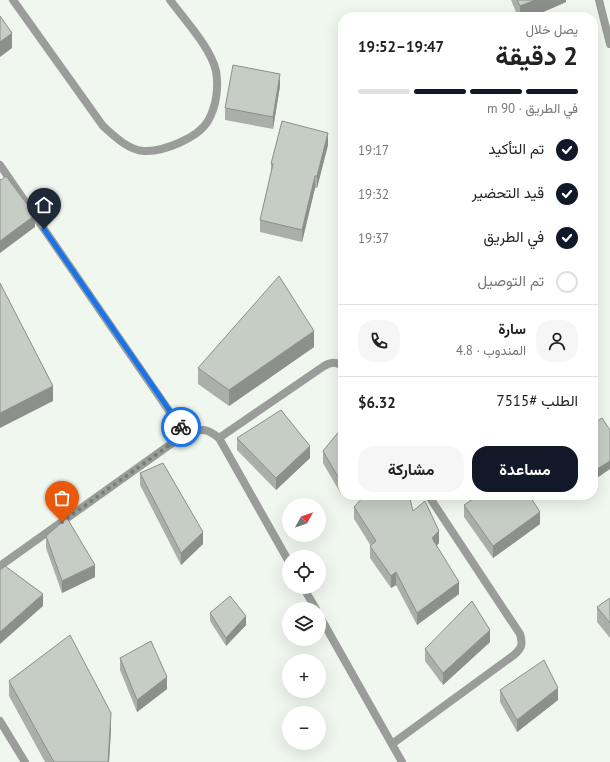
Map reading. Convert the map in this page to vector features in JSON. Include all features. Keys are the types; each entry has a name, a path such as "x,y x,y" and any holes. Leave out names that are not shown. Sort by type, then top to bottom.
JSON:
{"street":[{"path":"13,0 103,126 121,142 142,151 166,149 189,138 207,122 217,97 216,71 206,50 170,0"},
{"path":"599,0 610,44"},
{"path":"0,165 185,434"},
{"path":"219,438 324,366 331,362 338,363"},
{"path":"0,566 185,434 199,429 209,430 219,438 282,550"},
{"path":"392,744 514,655 520,650 523,643 520,634 431,500"},
{"path":"326,627 402,762"},
{"path":"0,721 25,762"}],"building":[{"path":"517,0 535,0 520,6"},
{"path":"0,16 12,33 0,42"},
{"path":"233,65 280,74 273,117 225,108"},
{"path":"282,121 328,133 317,176 315,176 302,230 260,220 273,164 271,164"},
{"path":"6,176 35,215 0,241 0,179 1,180"},
{"path":"279,276 314,331 229,390 198,368"},
{"path":"0,283 53,386 0,413"},
{"path":"281,410 310,446 276,478 237,438"},
{"path":"602,418 610,430 610,461 598,468 598,421"},
{"path":"338,433 338,477 323,451"},
{"path":"163,463 203,532 181,553 140,473"},
{"path":"360,500 410,500 413,511 425,501 439,531 432,538 459,582 417,613 396,572 391,576 370,546 376,541 354,507"},
{"path":"472,500 532,500 540,512 493,546 464,505"},
{"path":"67,518 95,565 62,581 46,536"},
{"path":"5,566 43,594 0,632 0,570"},
{"path":"230,596 246,616 226,638 210,613"},
{"path":"610,598 610,623 597,607"},
{"path":"472,601 490,630 443,673 425,649"},
{"path":"70,635 111,713 108,762 54,762 9,681"},
{"path":"151,641 167,677 137,700 120,658"},
{"path":"544,660 558,688 517,720 500,690"}],"way so far":[{"path":"62,522 185,434 181,427"}],"route":[{"path":"44,229 181,427"}]}
